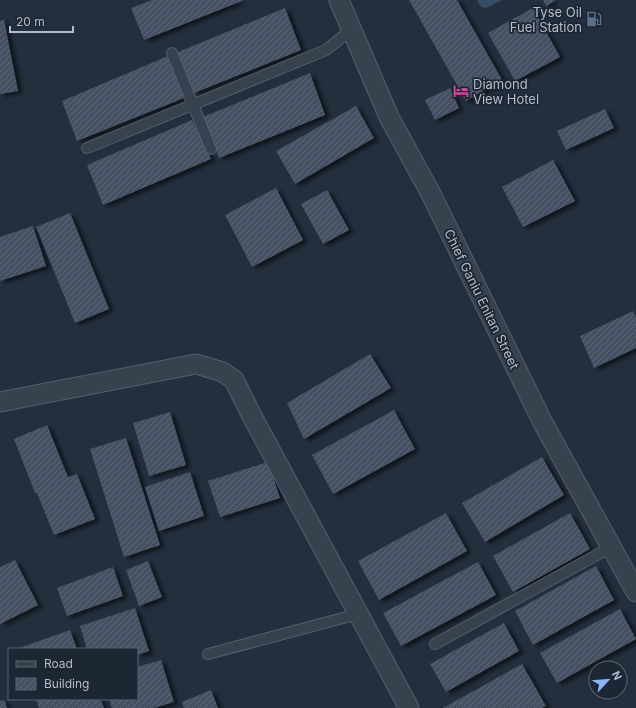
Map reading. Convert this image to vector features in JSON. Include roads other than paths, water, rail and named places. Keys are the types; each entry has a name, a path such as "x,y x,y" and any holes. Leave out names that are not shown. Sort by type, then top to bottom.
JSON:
{"street":[{"name":"Chief Ganiu Enitan Street","path":"340,0 389,117 430,194 542,421 636,592"},
{"path":"0,402 196,364 223,372 234,380 409,708"}],"lane":[{"path":"87,148 326,50 352,29"},
{"path":"172,54 211,149"},
{"path":"435,644 612,547"},
{"path":"208,654 358,614"}],"water":[{"path":"477,0 502,0 486,8 481,7"}],"place":[{"name":"Tyse Oil Fuel Station","path":"594,19"},
{"name":"Diamond View Hotel","path":"461,91"}]}
